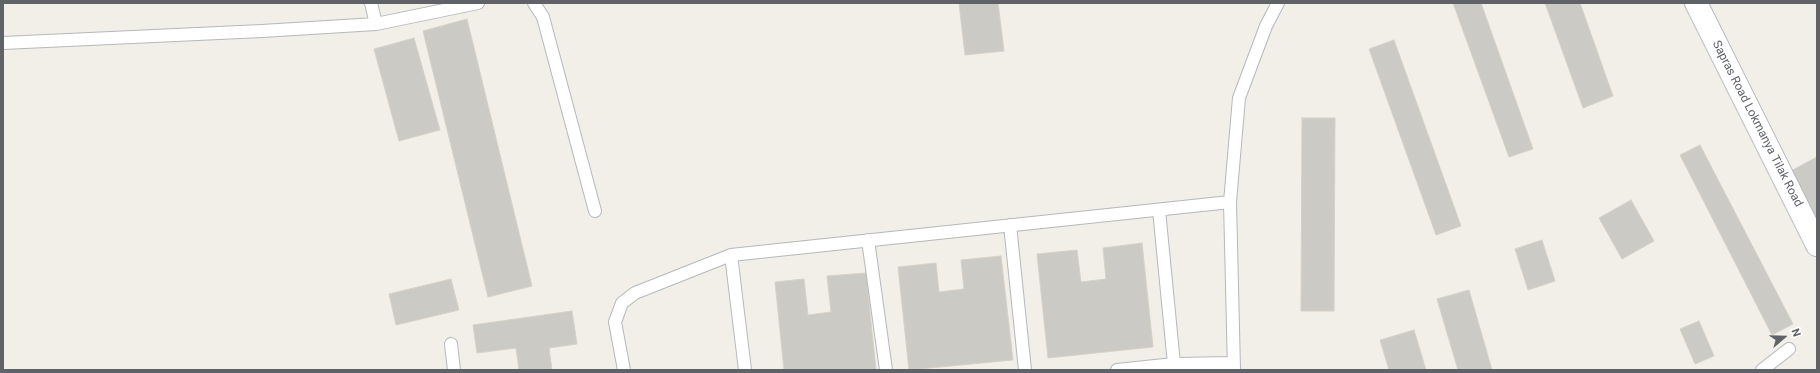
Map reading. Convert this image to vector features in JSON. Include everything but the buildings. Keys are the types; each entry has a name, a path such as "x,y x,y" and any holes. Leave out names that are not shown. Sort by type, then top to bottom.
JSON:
{"street":[{"name":"Sapras Road Lokmanya Tilak Road","path":"1696,3 1817,245"}],"lane":[{"path":"371,3 376,24"},
{"path":"3,43 376,24 478,3"},
{"path":"534,3 543,17 594,211"},
{"path":"1117,370 1174,364 1233,366 1230,202 1239,98 1266,26 1278,3"},
{"path":"624,370 614,322 622,303 635,293 731,255 1230,202"},
{"path":"1159,210 1174,364"},
{"path":"1010,225 1025,370"},
{"path":"868,240 886,370"},
{"path":"731,255 745,370"},
{"path":"451,344 454,370"},
{"path":"1762,370 1789,350"}]}
